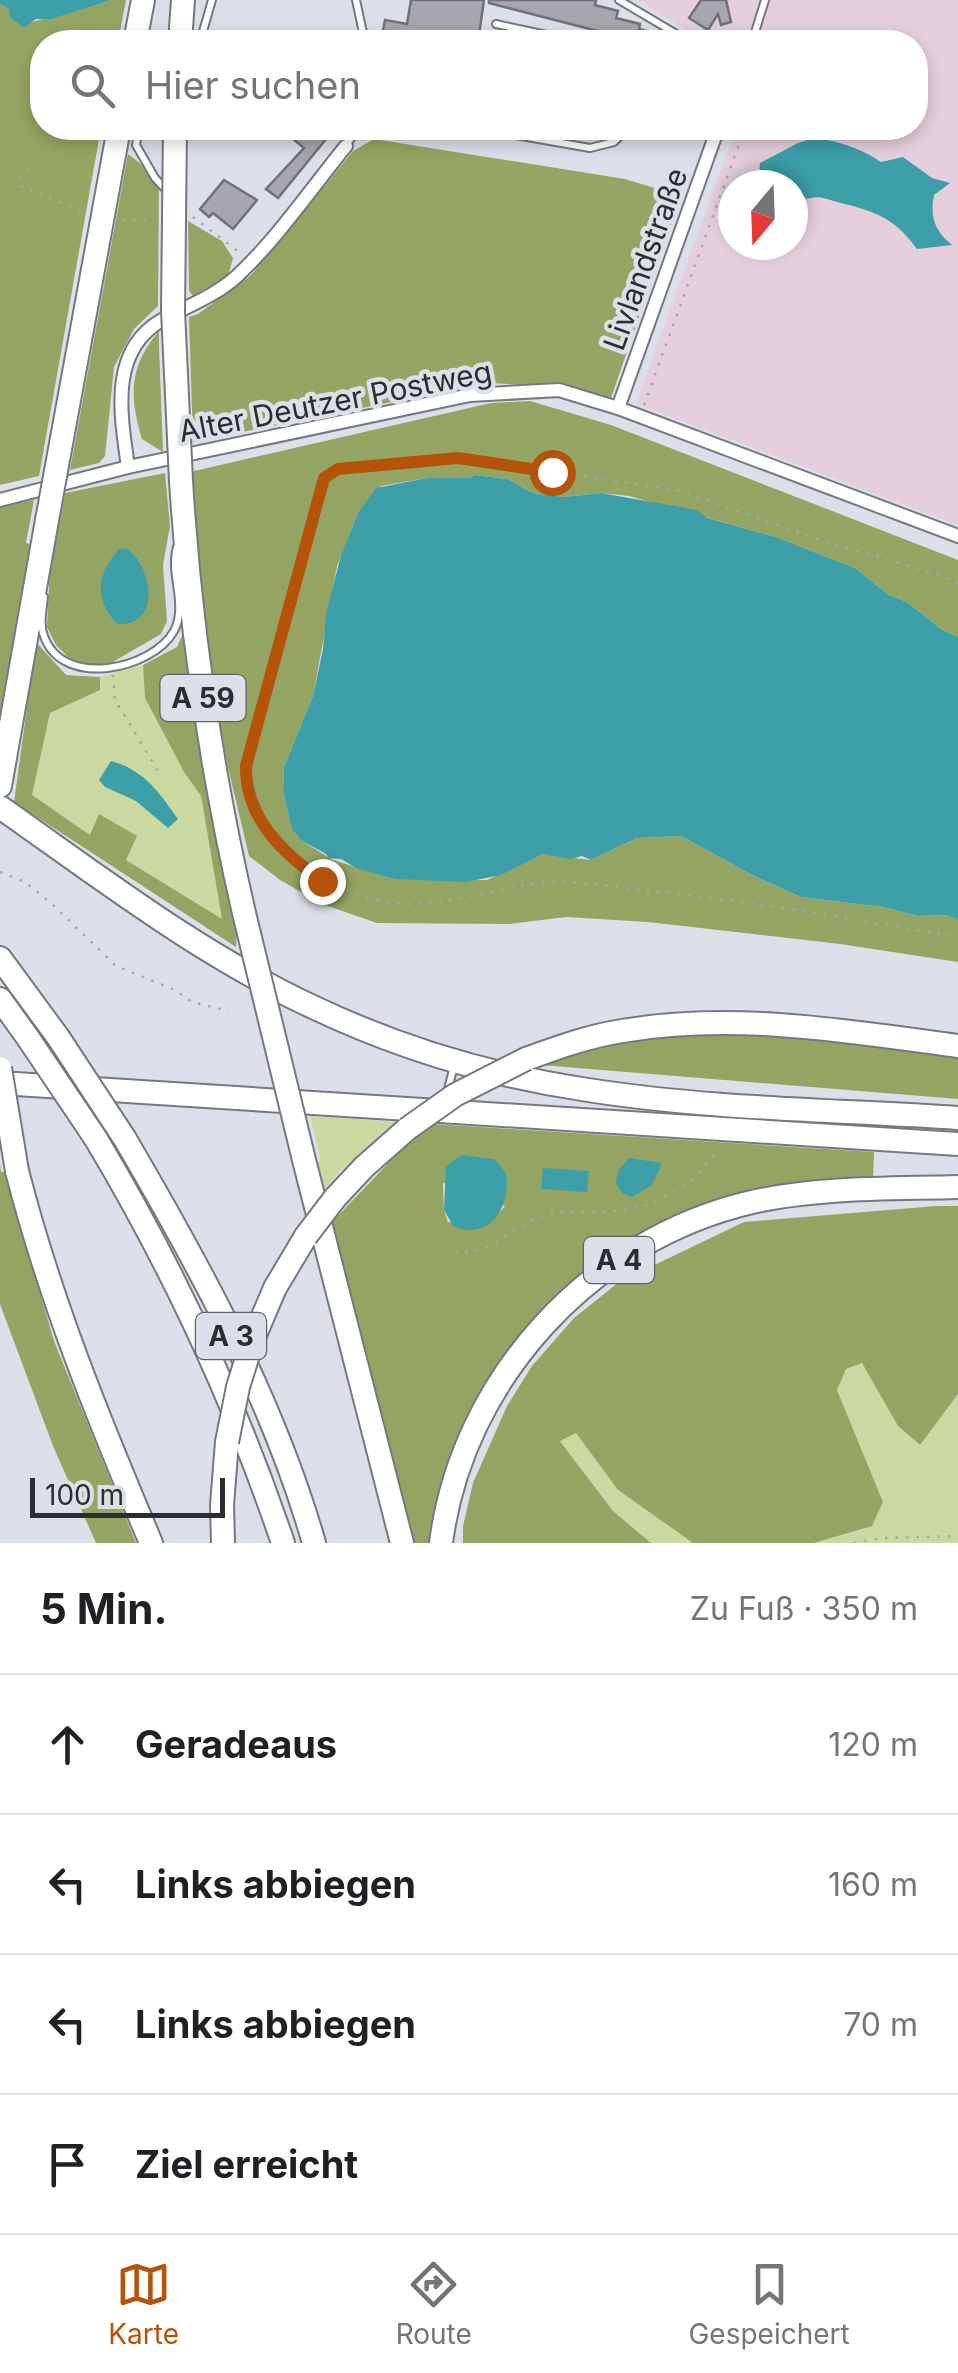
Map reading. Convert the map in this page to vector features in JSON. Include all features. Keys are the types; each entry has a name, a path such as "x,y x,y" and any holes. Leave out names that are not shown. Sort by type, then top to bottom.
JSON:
{"highway":[{"path":"137,30 143,0"},
{"path":"181,30 183,0"},
{"path":"0,786 117,140"},
{"name":"A 59","path":"175,140 173,311 181,481 212,755 244,913 402,1543"},
{"path":"0,808 158,917 264,983 358,1027 455,1061 588,1090 644,1097 958,1118"},
{"name":"A 3","path":"0,958 125,1139 198,1270 260,1396 314,1543"},
{"name":"A 3","path":"0,1000 96,1139 191,1312 244,1434 282,1543"},
{"path":"223,1543 227,1442 238,1387 252,1342 276,1288 306,1236 364,1166 407,1128 454,1095 526,1059 619,1031 700,1023 810,1026 958,1046"},
{"path":"0,1068 16,1171 57,1310 151,1543"},
{"path":"0,1083 958,1144"},
{"name":"A 4","path":"441,1543 462,1459 496,1387 545,1322 605,1269 674,1228 751,1202 831,1192 958,1188"}],"street":[{"name":"Livlandstraße","path":"618,408 714,140"},
{"path":"128,468 120,400 124,370 140,339 158,322 225,286 252,262 346,146"},
{"name":"Alter Deutzer Postweg","path":"0,500 128,468 470,395 559,390 640,416 958,536"}],"lane":[{"path":"203,30 212,0"},
{"path":"356,0 362,30"},
{"path":"619,0 670,30"},
{"path":"755,30 764,0"},
{"path":"496,24 524,30"},
{"path":"137,140 155,178 184,210"},
{"path":"346,146 350,140"},
{"path":"544,140 590,148 616,140"},
{"path":"38,574 46,581 42,630 45,641 64,662 84,669 112,669 165,644 176,628 180,608 173,560 184,525"},
{"path":"442,1113 455,1061"}],"path":[{"path":"640,416 741,140"},
{"path":"29,169 18,178 21,186 92,215"},
{"path":"118,221 142,222 184,210 252,262"},
{"path":"958,584 677,490 458,458 338,469 324,478 246,766 246,779 255,816 292,860 322,881 378,900 430,904 557,882 705,897 958,937"},
{"path":"112,669 114,700 160,774"},
{"path":"0,872 25,882 116,966 157,982 192,1002 229,1012"},
{"path":"454,1251 480,1252 518,1227 544,1216 580,1210 627,1210 667,1195 691,1181 710,1162 728,1129"},
{"path":"854,1543 882,1538 958,1536"}],"shaded area":[{"path":"638,0 958,0 958,525 636,404 718,178 718,260 808,260 808,170 721,170 732,140 928,140 928,30 686,30"}],"green space":[{"path":"111,0 126,0 120,30 30,30 30,140 99,140 39,476 0,485 0,4 32,22"},
{"path":"372,140 380,140 625,179 681,196 611,398 560,386 486,383 193,442 189,317 251,275 353,151"},
{"path":"128,154 159,178 158,306 134,329 114,367 105,456 99,463 70,470"},
{"path":"188,221 222,241 233,258 228,276 193,296 189,291"},
{"path":"159,331 163,452 142,439 134,395 137,369"},
{"path":"530,401 611,425 958,560 958,637 941,629 907,602 889,595 855,568 776,537 629,496 601,493 564,497 533,493 507,479 476,475 381,486 358,513 337,566 313,696 284,767 283,791 292,828 302,841 333,860 394,879 487,880 543,854 591,860 637,838 681,836 801,897 883,907 918,916 949,915 958,920 958,962 648,922 566,917 509,924 377,923 322,904 280,880 249,856 227,763 205,637 190,472 491,403"},
{"path":"165,473 170,526 163,565 167,621 161,634 111,663 89,665 70,659 56,645 47,627 50,566 65,493"},
{"path":"34,500 26,543 30,544 0,714 0,507"},
{"path":"182,636 187,636 237,928 236,947 14,802 36,642 66,675 100,677 100,690 50,713 32,795 90,835 99,814 137,836 126,860 222,919 201,796 145,698 143,665 177,647"},
{"path":"143,665 145,698 201,796 222,919 126,860 136,836 90,835 31,795 50,713 99,690 100,677"},
{"path":"682,1035 792,1036 958,1057 958,1099 529,1064 593,1047"},
{"path":"310,1116 396,1122 324,1190"},
{"path":"433,1124 874,1152 873,1180 713,1207 654,1226 597,1260 547,1303 514,1344 477,1402 433,1543 413,1543 332,1222 398,1153","holes":["443,1183 505,1206 491,1222 448,1222"]},
{"path":"0,1164 54,1341 136,1543 96,1543 53,1446 0,1304"},
{"path":"958,1206 958,1394 920,1445 898,1426 862,1363 846,1369 837,1390 883,1502 872,1526 814,1543 693,1543 618,1490 576,1433 560,1441 613,1511 651,1543 463,1543 473,1483 507,1406 532,1366 574,1318 619,1282 744,1222"},
{"path":"862,1363 898,1426 919,1445 958,1394 958,1543 814,1543 871,1526 883,1502 837,1390 845,1369"},
{"path":"576,1433 618,1490 693,1543 651,1543 613,1511 560,1440"}],"water":[{"path":"0,0 111,0 51,19 36,19 24,28 10,17 9,9"},
{"path":"808,140 849,146 881,162 903,157 932,178 950,183 934,195 933,210 937,228 952,245 917,249 900,229 882,217 823,198 808,199 808,170 759,170 760,163"},
{"path":"476,475 507,479 533,493 564,497 601,493 697,510 707,518 776,537 855,568 889,595 907,602 941,629 958,637 958,920 948,915 918,916 883,907 801,897 681,836 637,838 591,860 543,854 501,875 466,882 394,879 329,858 302,841 292,829 283,791 284,767 313,696 326,614 341,555 358,513 376,488 427,478"},
{"path":"126,548 147,581 147,606 131,622 117,624 104,605 102,577 119,549"},
{"path":"111,761 142,776 178,819 168,828 136,801 105,787 99,780"},
{"path":"462,1155 494,1159 506,1173 505,1197 496,1218 478,1229 453,1226 444,1210 446,1166"},
{"path":"629,1158 662,1163 652,1185 632,1197 622,1193 616,1183 618,1171"},
{"path":"543,1168 589,1171 587,1192 541,1189"}],"building":[{"path":"411,0 484,0 480,30 383,30 385,20 407,24"},
{"path":"596,0 595,5 618,11 616,18 640,24 643,30 594,30 489,3"},
{"path":"701,0 726,0 731,22 721,25 718,14 708,30 689,18"},
{"path":"294,140 325,140 278,198 266,189 304,148"},
{"path":"224,180 257,200 233,229 213,213 209,217 200,209"}],"route":[{"path":"322,881 292,860 255,816 246,766 324,478 338,469 458,458 552,472"}]}
